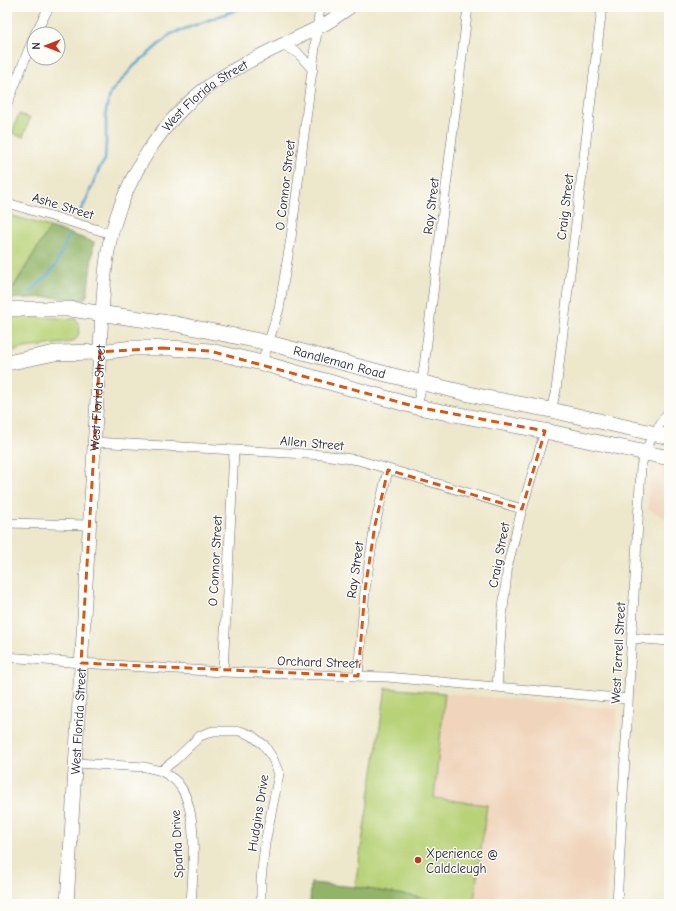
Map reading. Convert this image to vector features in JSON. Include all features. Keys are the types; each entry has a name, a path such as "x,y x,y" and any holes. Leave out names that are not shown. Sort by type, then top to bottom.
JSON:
{"main road":[{"name":"West Florida Street","path":"67,904 104,279 112,234 117,216 136,172 161,133 187,105 210,86 240,66 280,45 318,28 350,7"},
{"name":"Randleman Road","path":"7,310 70,309 176,324 269,343 482,397 551,410 662,435"},
{"name":"Randleman Road","path":"7,363 55,353 100,352 133,348 171,348 210,351 262,363 417,407 545,431 669,458"}],"street":[{"path":"39,26 49,7"},
{"name":"O Connor Street","path":"262,363 279,309 291,238 320,7"},
{"name":"Ray Street","path":"417,407 422,383 468,7"},
{"name":"Craig Street","path":"551,410 556,390 602,7"},
{"path":"280,45 297,52 313,70"},
{"path":"8,99 26,55"},
{"name":"Ashe Street","path":"7,203 112,234"},
{"name":"West Terrell Street","path":"617,904 641,467 645,452 662,435 669,411"},
{"name":"Craig Street","path":"497,687 502,617 508,564 522,509 545,431"},
{"name":"Allen Street","path":"94,442 323,455 358,460 522,509"},
{"name":"O Connor Street","path":"223,672 234,450"},
{"name":"Ray Street","path":"358,676 365,590 375,525 388,470"},
{"path":"7,523 89,525"},
{"path":"632,638 669,641"},
{"name":"Orchard Street","path":"7,657 223,672 387,677 628,699"},
{"name":"Hudgins Drive","path":"161,771 200,736 213,731 240,731 251,735 264,745 273,758 279,774 265,843 261,880 261,904"},
{"path":"75,763 145,767 161,771"},
{"name":"Sparta Drive","path":"161,771 170,776 180,785 187,798 192,820 194,863 192,904"}],"highlighted area":[{"path":"162,348 210,351 417,407 545,431 522,509 388,470 375,525 365,590 358,676 81,663 100,352"}],"shaded area":[{"path":"655,465 669,470 669,520 648,509 651,467"},
{"path":"445,693 617,709 606,904 418,904 418,897 447,902 486,805 434,798"}],"green space":[{"path":"19,114 30,118 23,137 12,133"},
{"path":"7,214 50,227 7,297"},
{"path":"50,227 94,242 87,296 83,300 51,297 7,299"},
{"path":"23,316 76,319 80,327 78,337 72,342 25,348 7,353 7,318"},
{"path":"386,688 445,693 434,798 487,805 474,901 447,902 355,887"},
{"path":"311,883 355,887 418,897 418,904 310,904"}],"waterway":[{"path":"80,211 85,203 99,169 105,160 106,110 111,92 134,66 171,34 244,7"},
{"path":"30,292 56,265 69,235"}],"place":[{"name":"Xperience @ Caldcleugh","path":"418,860"}]}
